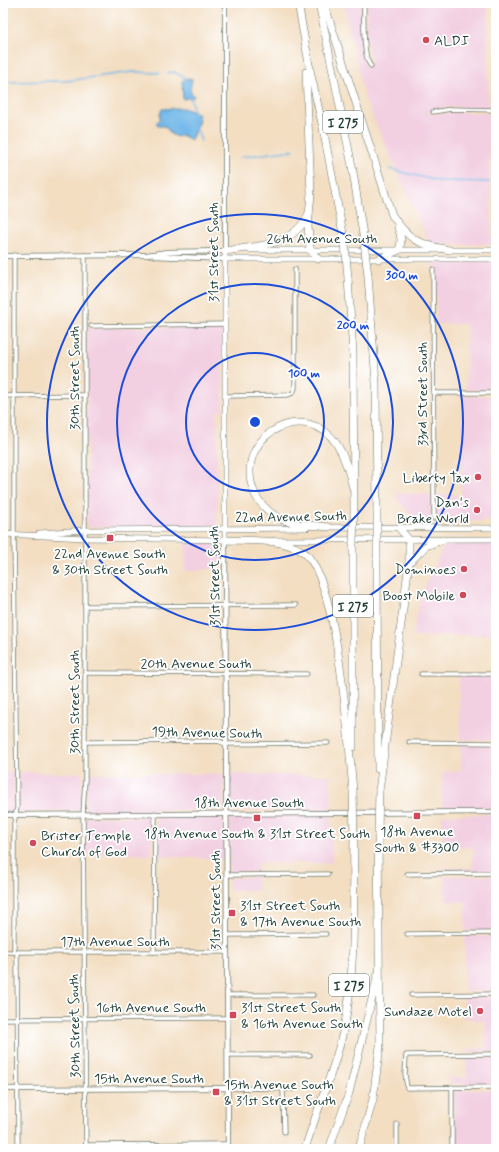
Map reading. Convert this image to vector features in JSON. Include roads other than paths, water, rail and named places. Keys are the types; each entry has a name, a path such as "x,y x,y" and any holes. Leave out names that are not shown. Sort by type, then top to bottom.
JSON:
{"highway":[{"name":"I 275","path":"298,3 311,75 324,128 345,244 353,354 354,514 354,835 351,964 347,1011 335,1065 311,1129 300,1149"},
{"name":"I 275","path":"319,3 352,166 364,241 376,383 380,1039 378,1071 366,1130 360,1149"},
{"path":"324,3 392,215 401,235 402,244 399,250 378,259"},
{"path":"306,44 311,204 308,226 310,250 318,259"},
{"path":"225,251 274,244 286,238 302,225 308,215 311,204"},
{"path":"392,215 403,231 418,242 449,250"},
{"path":"328,527 287,521 278,518 263,506 252,490 250,466 254,449 273,430 292,424 312,425 327,434 335,442 345,459 353,488"},
{"path":"379,791 409,562 409,540 399,528"},
{"path":"225,540 287,544 303,552 319,572 338,652 353,791"},
{"path":"409,562 426,546 442,540"},
{"path":"329,1149 349,1093 380,963"},
{"path":"305,1149 311,1129"}],"main road":[{"name":"26th Avenue South","path":"225,251 496,250"},
{"name":"31st Street South","path":"225,251 225,540"},
{"name":"26th Avenue South","path":"225,259 496,259"},
{"name":"22nd Avenue South","path":"3,534 85,530 328,527 496,528"},
{"name":"22nd Avenue South","path":"14,534 85,538 225,540 496,539"}],"street":[{"name":"31st Street South","path":"225,3 225,251"},
{"path":"364,3 364,34 368,62 371,66"},
{"path":"433,112 451,109 496,110"},
{"name":"26th Avenue South","path":"147,255 168,252 225,251"},
{"name":"30th Street South","path":"85,255 85,742 83,814 86,1147"},
{"name":"26th Avenue South","path":"3,256 147,255 169,258 225,259"},
{"path":"14,256 14,534 17,808 15,815 15,952 18,1019 18,1149"},
{"path":"226,396 288,395 293,393 295,388 295,269"},
{"name":"33rd Street South","path":"433,269 434,519"},
{"path":"91,326 225,324"},
{"path":"433,393 496,393"},
{"path":"3,396 85,395"},
{"name":"31st Street South","path":"225,540 228,1147"},
{"path":"85,606 296,605"},
{"name":"20th Avenue South","path":"85,673 307,674"},
{"path":"421,674 496,674"},
{"name":"19th Avenue South","path":"85,742 218,741 226,744 328,743"},
{"path":"409,742 496,743"},
{"name":"18th Avenue South","path":"3,815 227,812 496,812"},
{"path":"154,952 155,813"},
{"path":"407,874 496,873"},
{"path":"227,875 328,874"},
{"path":"407,934 496,933"},
{"path":"228,934 326,934"},
{"name":"17th Avenue South","path":"3,952 227,952"},
{"path":"411,995 496,994"},
{"path":"228,995 313,995"},
{"name":"16th Avenue South","path":"3,1019 228,1018"},
{"path":"496,1054 406,1055 405,1074 407,1088 496,1087"},
{"path":"228,1055 310,1055"},
{"path":"452,1087 452,1149"},
{"name":"15th Avenue South","path":"3,1089 295,1089"},
{"path":"283,1089 284,1132"},
{"path":"397,1124 397,1149"},
{"path":"86,1147 228,1147"}],"water":[{"path":"192,79 190,90 194,97 183,99 182,81"},
{"path":"183,108 197,113 199,121 191,140 182,135 177,137 171,134 165,126 158,126 156,123 160,119 162,109"}],"waterway":[{"path":"3,82 66,81 132,72 160,73"},
{"path":"168,73 174,72 185,78 186,81"},
{"path":"189,88 194,114"},
{"path":"196,127 201,141"},
{"path":"241,157 294,150"},
{"path":"389,169 438,181 490,182"}],"place":[{"name":"ALDI","path":"426,40"},
{"name":"Liberty Tax","path":"478,477"},
{"name":"Dan's Brake World","path":"477,510"},
{"name":"22nd Avenue South & 30th Street South","path":"110,538"},
{"name":"Dominoes","path":"464,569"},
{"name":"Boost Mobile","path":"463,595"},
{"name":"18th Avenue South & #3300","path":"417,816"},
{"name":"18th Avenue South & 31st Street South","path":"257,818"},
{"name":"Brister Temple Church of God","path":"33,843"},
{"name":"31st Street South & 17th Avenue South","path":"232,913"},
{"name":"Sundaze Motel","path":"480,1011"},
{"name":"31st Street South & 16th Avenue South","path":"233,1015"},
{"name":"15th Avenue South & 31st Street South","path":"216,1092"}]}
